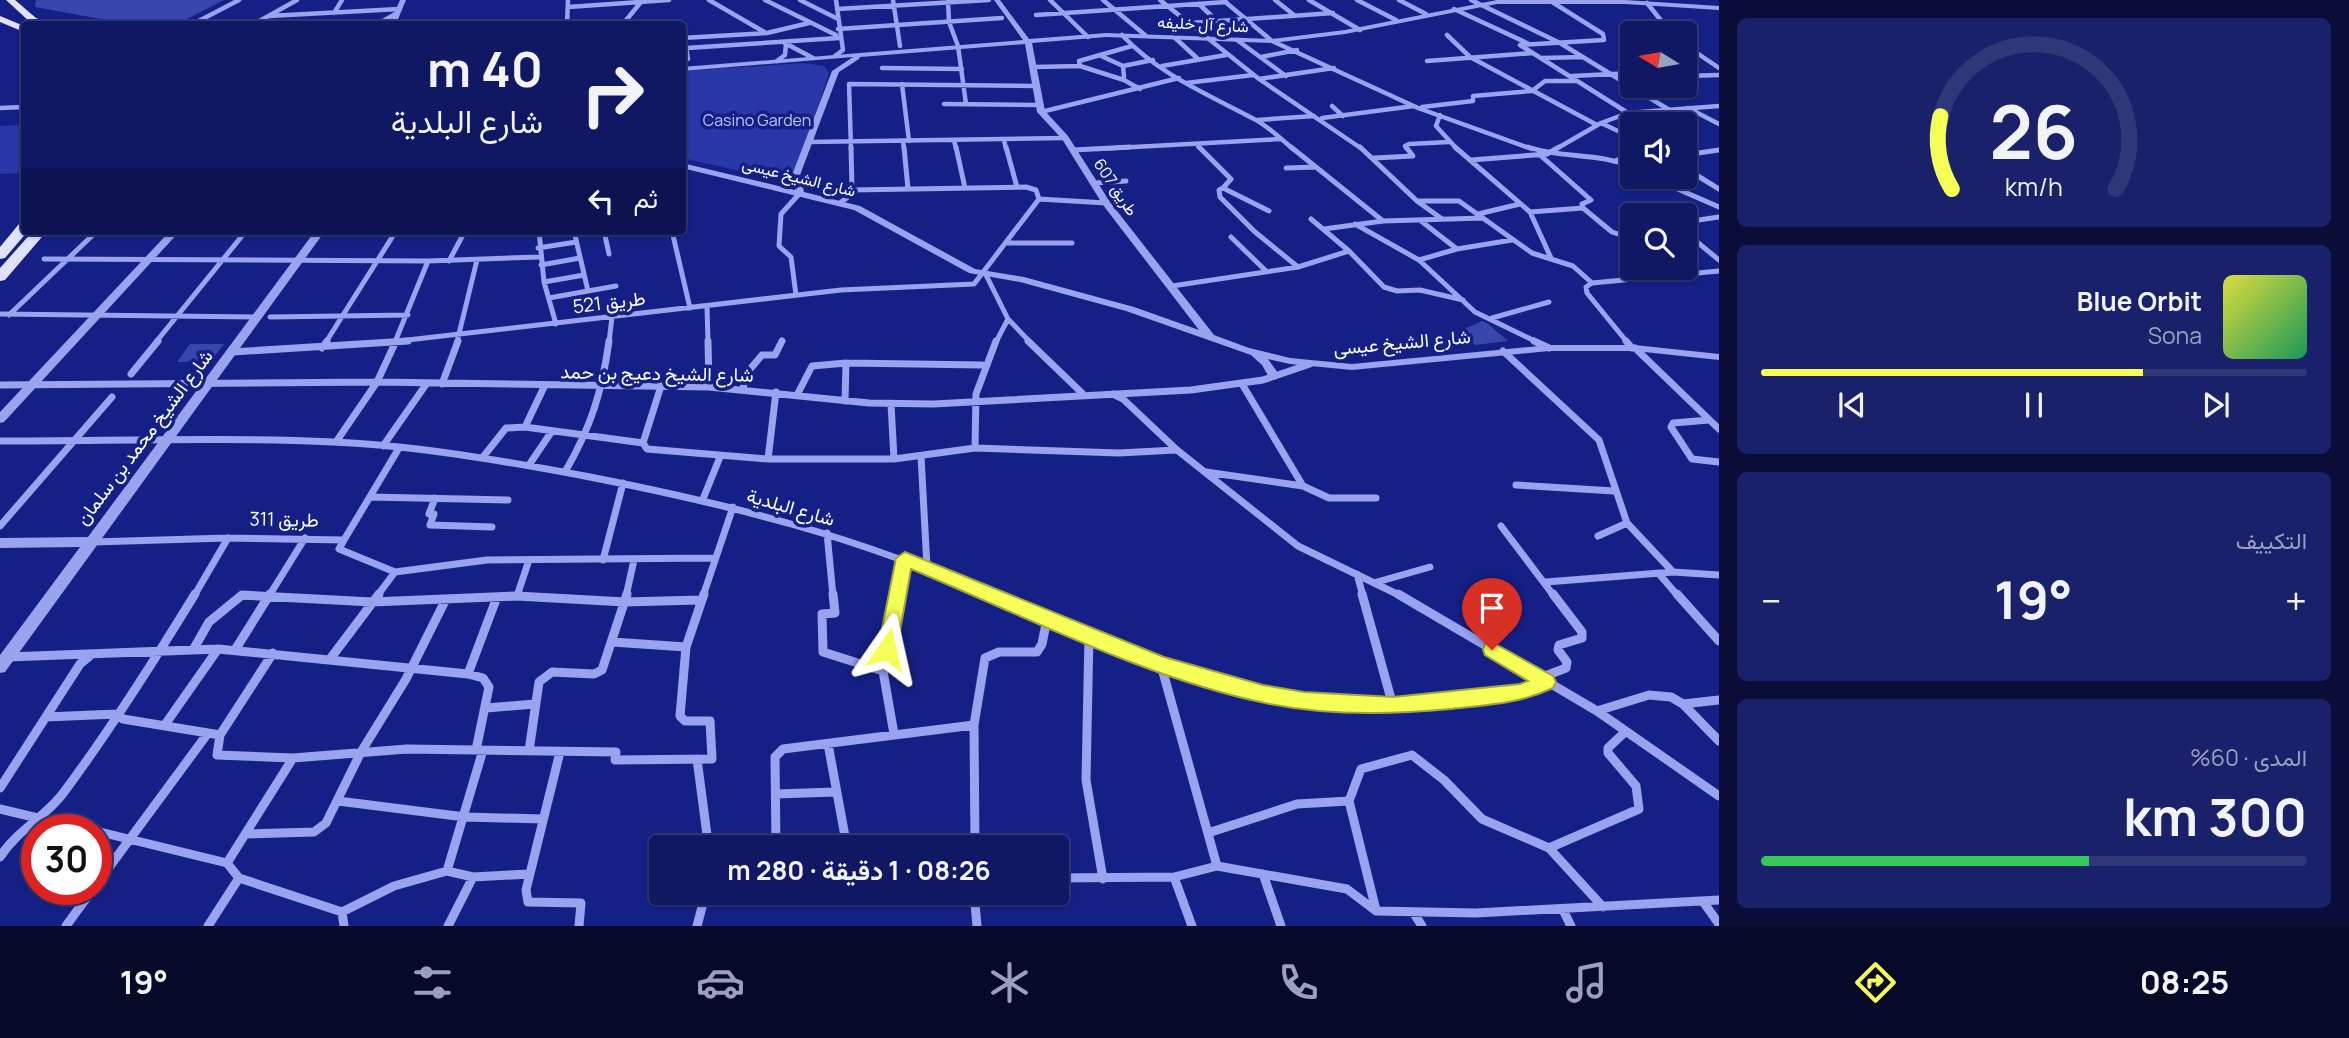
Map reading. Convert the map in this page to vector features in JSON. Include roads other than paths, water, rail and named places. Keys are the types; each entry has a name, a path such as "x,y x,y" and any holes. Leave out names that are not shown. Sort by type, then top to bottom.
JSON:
{"main road":[{"path":"10,0 36,21"},
{"path":"0,1 9,7 18,8"},
{"path":"0,19 21,28"},
{"path":"0,255 21,230"},
{"path":"0,277 37,235"}],"street":[{"path":"199,21 239,0"},
{"path":"260,21 296,0"},
{"path":"334,13 342,0"},
{"path":"394,21 403,0"},
{"path":"567,21 568,0"},
{"path":"568,6 669,0"},
{"path":"709,0 836,71"},
{"path":"765,0 839,37"},
{"path":"800,0 838,19"},
{"path":"835,56 842,52 836,0"},
{"path":"837,9 894,3 989,0"},
{"path":"997,0 1028,42 1039,108"},
{"path":"1050,0 1088,37"},
{"path":"1103,0 1145,35"},
{"path":"1160,0 1253,75 1374,158 1417,201 1442,219"},
{"path":"1275,0 1295,16"},
{"path":"1309,0 1360,30"},
{"path":"1357,0 1396,20"},
{"path":"1399,0 1426,14"},
{"path":"1471,0 1520,21 1560,43 1671,111"},
{"path":"1549,0 1603,34 1604,40 1520,45 1626,112"},
{"name":"شارع آل خليفه","path":"686,69 1122,35 1272,41 1360,30 1479,4 1549,0 1719,8"},
{"path":"1035,15 1225,1 1272,41 1298,50 1416,107 1547,154"},
{"path":"625,21 641,2"},
{"path":"948,2 949,23 958,46 965,104"},
{"path":"894,3 900,46"},
{"path":"1647,3 1661,21"},
{"path":"1199,4 1217,21"},
{"path":"1454,9 1530,44"},
{"path":"269,16 398,11"},
{"path":"383,21 398,11"},
{"path":"1190,23 1333,13"},
{"path":"838,29 1003,18"},
{"path":"686,38 767,33 809,23"},
{"path":"1122,35 1132,46 1208,98 1257,120 1383,221"},
{"path":"1447,35 1470,57 1532,91 1599,124 1620,131"},
{"path":"1173,36 1198,60"},
{"path":"687,48 839,37"},
{"path":"1237,40 1286,76"},
{"path":"777,61 785,55 784,43"},
{"path":"686,45 688,59"},
{"path":"1080,66 1079,61 1132,46"},
{"path":"1260,57 1298,50"},
{"path":"796,295 790,257 779,246 781,214 800,193 796,175 836,71 846,62 874,53"},
{"path":"1427,61 1533,53"},
{"path":"1099,55 1123,66 1154,60"},
{"path":"1162,66 1226,55"},
{"path":"1698,55 1719,68"},
{"path":"1542,58 1583,57"},
{"path":"1034,67 1080,66 1093,73 1124,77 1140,89"},
{"path":"1123,66 1126,73 1124,77"},
{"path":"882,68 961,69"},
{"path":"1259,79 1334,68"},
{"path":"1572,76 1620,73"},
{"path":"1185,83 1253,75"},
{"path":"1698,76 1719,75"},
{"path":"944,104 1039,108 1140,89 1179,78"},
{"path":"1257,120 1344,116 1473,101 1473,96 1532,91 1545,82 1578,81"},
{"path":"841,202 852,190 849,84 1035,86"},
{"path":"902,84 908,189"},
{"path":"1332,106 1344,116"},
{"path":"1650,112 1719,106"},
{"path":"0,108 21,107"},
{"name":"طريق 607","path":"1039,108 1074,150 1106,203 1209,336"},
{"path":"1688,108 1719,124"},
{"path":"1440,115 1436,126 1449,142 1530,212 1551,258"},
{"path":"1547,154 1599,124 1620,116"},
{"path":"809,142 1065,138"},
{"path":"1074,150 1198,146 1282,138"},
{"path":"1004,140 1017,187"},
{"path":"954,141 965,188"},
{"path":"1374,158 1411,157 1414,155 1405,146 1409,144 1449,142"},
{"path":"1198,146 1231,179 1219,190 1220,197 1255,232 1298,267"},
{"path":"1697,153 1719,150"},
{"path":"1471,160 1547,154 1620,160"},
{"path":"1540,155 1588,197 1591,201 1582,204 1583,208"},
{"name":"شارع الشيخ عيسى","path":"686,166 841,202 871,213 968,269 1014,285 1057,289 1130,309 1246,350 1310,364 1378,365 1503,350 1549,348 1634,348 1719,357"},
{"path":"1286,168 1318,167"},
{"path":"764,185 796,175"},
{"path":"1697,175 1719,189"},
{"path":"1708,181 1719,180"},
{"path":"1095,183 1126,181"},
{"path":"852,190 1017,187 1036,190 1038,199 985,273 1008,319 1040,354 1083,394"},
{"path":"1223,188 1269,211"},
{"path":"1678,189 1719,207"},
{"path":"1038,199 1106,203"},
{"path":"1417,201 1454,199 1532,253 1573,266 1589,285"},
{"path":"1324,229 1383,221 1481,216 1520,204"},
{"path":"1530,212 1583,208 1612,232 1620,235"},
{"path":"1697,220 1719,217"},
{"path":"1311,219 1349,251 1377,282 1390,290 1420,290 1462,300"},
{"path":"1420,220 1457,249"},
{"path":"1355,225 1419,260 1475,312 1549,348"},
{"path":"9,314 93,235"},
{"path":"0,419 171,235"},
{"path":"131,374 243,235"},
{"name":"شارع الشيخ محمد بن سلمان","path":"4,662 208,382 264,317 298,260 317,235"},
{"path":"321,348 393,235"},
{"path":"449,261 463,235"},
{"path":"539,235 539,257 556,324"},
{"path":"575,235 588,291"},
{"path":"605,235 609,254"},
{"path":"673,235 690,308"},
{"path":"1231,237 1267,272"},
{"path":"1419,260 1457,249 1512,240"},
{"path":"538,248 576,242"},
{"path":"1697,242 1719,261"},
{"path":"1008,243 1072,243"},
{"path":"1172,286 1298,267 1349,251"},
{"path":"44,259 449,261 539,257"},
{"path":"541,265 580,258"},
{"path":"442,384 460,335 477,260"},
{"path":"336,442 377,382 408,315 428,261"},
{"path":"1697,274 1719,271"},
{"name":"طريق 521","path":"232,352 396,342 796,295 966,285 979,281 985,273"},
{"path":"544,282 584,275"},
{"path":"1589,285 1642,280"},
{"path":"1589,285 1587,293 1634,348 1719,429"},
{"path":"549,298 616,286"},
{"path":"1492,318 1549,302"},
{"path":"707,306 709,387"},
{"path":"0,314 179,317 408,315"},
{"path":"565,472 586,435 603,387 612,317"},
{"path":"975,448 974,402 982,365 1008,319"},
{"path":"743,389 746,374 762,355 775,355 782,341"},
{"path":"1246,350 1266,363 1274,376"},
{"path":"1503,350 1598,440 1627,523 1673,572"},
{"path":"797,395 812,366 846,363 982,365"},
{"path":"845,401 846,363"},
{"name":"شارع الشيخ دعيج بن حمد","path":"0,385 377,382 544,387 709,387 891,404 1191,390 1242,384 1310,364"},
{"path":"383,446 426,383"},
{"path":"1242,384 1303,486"},
{"path":"643,443 661,386"},
{"path":"525,428 544,387"},
{"path":"768,459 776,393"},
{"path":"1110,393 1123,399 1177,450 1298,546 1377,583 1597,711 1719,796"},
{"path":"0,526 112,397"},
{"path":"891,404 894,459"},
{"path":"1709,420 1673,423 1671,427 1692,459 1717,464"},
{"path":"483,457 506,428 643,443 647,449 768,459 894,459 975,448 1037,448 1119,453 1177,450"},
{"path":"528,465 552,431"},
{"name":"شارع البلدية","path":"0,440 336,442 483,457 623,483 703,499 827,533 905,558 1047,620 1161,664 1263,694 1304,700 1393,706 1522,693 1566,667 1567,662 1558,650 1559,645 1582,638 1579,625 1546,582"},
{"path":"344,540 399,447"},
{"path":"921,456 927,567"},
{"path":"703,499 720,457"},
{"path":"1203,471 1303,486 1329,498 1376,498"},
{"path":"603,560 623,483"},
{"path":"1516,485 1614,491"},
{"path":"370,497 508,500"},
{"path":"435,498 429,513 434,514 430,525 492,527"},
{"path":"273,653 220,735 217,755 293,758 361,752 480,750 616,752 615,760 712,759 710,721 685,721 680,716 686,648 699,600 733,507"},
{"path":"1598,537 1627,523"},
{"path":"1501,526 1546,582 1673,572 1719,575"},
{"path":"827,533 835,613 822,614 823,652 883,671"},
{"path":"43,814 63,794 160,652 228,538"},
{"name":"طريق 311","path":"0,543 228,538 344,540 339,549 396,572"},
{"path":"235,650 305,538"},
{"path":"330,659 396,572 473,561 714,558"},
{"path":"894,734 883,671 905,558"},
{"path":"517,596 529,560"},
{"path":"529,751 538,682 544,676 560,670 594,674 601,670 625,602 634,560"},
{"path":"1377,583 1430,567"},
{"path":"1357,574 1393,706"},
{"path":"1660,575 1719,641"},
{"path":"192,650 209,622 242,595 372,602 517,596 625,602 699,600"},
{"path":"468,674 497,597"},
{"path":"245,834 314,832 326,823 361,752 411,668 446,599"},
{"path":"975,835 974,724 985,658 999,653 1037,652 1047,620"},
{"path":"1089,636 1086,780 1103,879"},
{"path":"612,642 686,648"},
{"path":"4,662 218,649 468,674 483,678 489,687 480,750 465,817 447,871"},
{"path":"164,726 218,649"},
{"path":"0,788 80,664 91,655"},
{"path":"1161,664 1217,866"},
{"path":"1597,711 1649,695 1671,697 1683,704 1719,741"},
{"path":"1683,704 1719,700"},
{"path":"486,708 535,704"},
{"path":"46,717 117,714 122,719 220,735"},
{"path":"776,835 775,757 783,750 974,724"},
{"path":"1549,848 1639,809 1642,799 1635,784 1608,753 1608,748 1626,731"},
{"path":"112,864 208,733"},
{"path":"828,744 844,835"},
{"path":"560,752 526,890 528,902 581,902 579,926"},
{"path":"1376,911 1349,800 1361,769 1412,755 1444,780 1482,819 1549,848 1603,907"},
{"path":"227,863 293,758"},
{"path":"697,760 707,835"},
{"path":"776,794 835,792"},
{"path":"1208,833 1297,804 1349,800"},
{"path":"338,801 465,817 543,818"},
{"path":"0,809 21,815"},
{"path":"0,857 21,831"},
{"path":"112,835 227,863 239,878 342,912 394,886 447,871 473,877 529,874"},
{"path":"1069,878 1174,877 1217,866 1347,889 1376,911 1563,910 1719,900"},
{"path":"1263,874 1281,926"},
{"path":"448,926 473,877"},
{"path":"1174,877 1192,926"},
{"path":"208,926 239,878"},
{"path":"1704,903 1719,924"},
{"path":"66,926 82,905"},
{"path":"697,926 703,905"},
{"path":"975,905 977,926"},
{"path":"1563,910 1571,926"},
{"path":"342,912 344,926"},
{"path":"1413,912 1422,926"}],"park label":[{"name":"Casino Garden","path":"757,120"}]}
